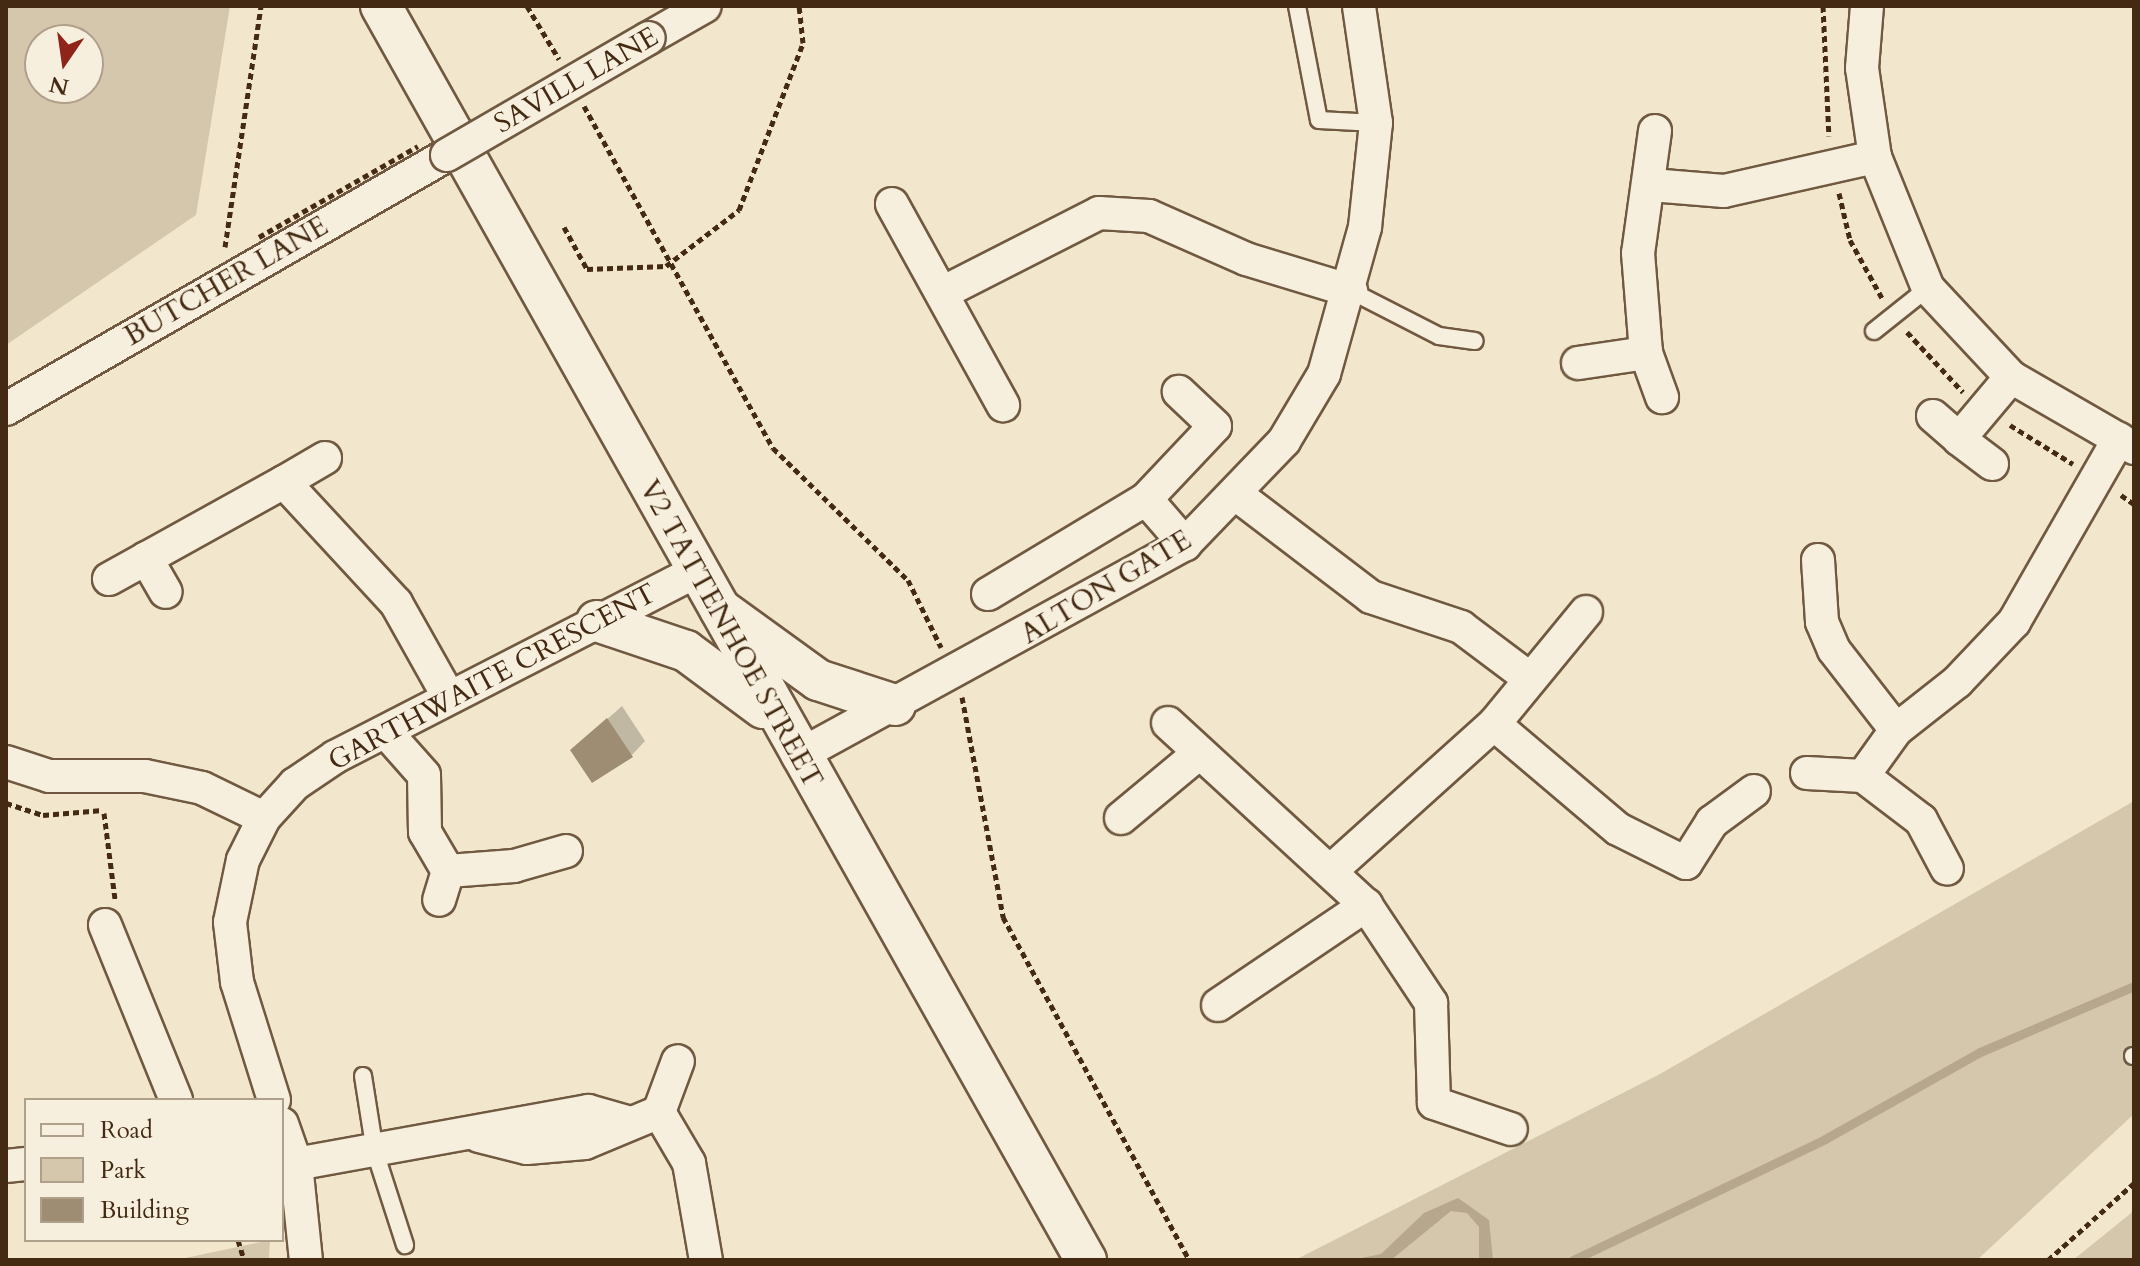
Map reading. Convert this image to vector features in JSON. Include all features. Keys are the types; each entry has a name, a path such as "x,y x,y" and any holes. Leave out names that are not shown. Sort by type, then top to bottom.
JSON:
{"street":[{"name":"V2 TATTENHOE STREET","path":"381,6 776,717 1086,1260"},
{"name":"SAVILL LANE","path":"447,155 705,6"},
{"name":"ALTON GATE","path":"798,756 955,675 1185,544 1237,495 1284,441 1324,374 1351,291 1376,123 1359,6"},
{"path":"1863,776 1896,730 1957,682 2014,622 2126,444 2011,377 1928,288 1875,157 1862,68 1867,6"},
{"path":"1655,131 1651,185 1638,253 1646,353 1662,397"},
{"name":"BUTCHER LANE","path":"6,409 447,155"},
{"path":"1651,185 1724,191 1875,157"},
{"path":"892,204 944,292 1003,405"},
{"path":"944,292 1099,213 1149,216 1246,259 1351,291"},
{"path":"1578,363 1646,353"},
{"path":"1959,439 2011,377"},
{"path":"988,594 1146,499 1215,426 1179,392"},
{"path":"1933,416 1992,464"},
{"path":"109,579 325,458"},
{"path":"284,482 396,603 447,694"},
{"path":"1237,495 1371,597 1461,627 1529,678"},
{"path":"1146,499 1185,544"},
{"path":"146,558 166,592"},
{"path":"1818,560 1822,622 1834,650 1896,730"},
{"name":"GARTHWAITE CRESCENT","path":"273,1098 237,982 230,922 243,860 264,818 295,784 447,694 597,621 703,587"},
{"path":"703,587 818,680 895,705"},
{"path":"1334,868 1494,724 1586,612"},
{"path":"597,621 686,651 776,717"},
{"path":"1168,723 1197,755 1334,868 1366,905 1431,1003 1434,1103 1511,1129"},
{"path":"1494,724 1618,829 1686,863 1712,822 1754,791"},
{"path":"386,732 424,775 425,832 444,885 566,851"},
{"path":"1121,818 1197,755"},
{"path":"6,762 49,776 145,776 202,788 264,818"},
{"path":"1807,773 1863,776 1921,820 1947,869"},
{"path":"1218,1005 1366,905"},
{"path":"105,925 175,1098"},
{"path":"659,1112 678,1061"},
{"path":"296,1164 479,1136 527,1148 585,1143 627,1122 659,1112"},
{"path":"659,1112 689,1163 706,1260"},
{"path":"284,1130 296,1164 306,1260"}],"lane":[{"path":"1297,6 1319,120 1376,123"},
{"path":"1874,331 1928,288"},
{"path":"1351,291 1439,336 1475,341"},
{"path":"363,1076 375,1152 405,1245"}],"path":[{"path":"224,256 261,6"},
{"path":"527,6 566,70"},
{"path":"564,227 587,269 666,266 739,210 803,43 799,6"},
{"path":"580,98 666,266 773,448 908,580 955,675 974,732 1003,917 1189,1260"},
{"path":"2048,1260 2134,1183"}],"green space":[{"path":"6,6 230,6 196,215 6,345"},
{"path":"2134,801 2134,1114 1977,1260 1295,1260 1660,1074"},
{"path":"2134,1209 2134,1260 2073,1260 2130,1214"},
{"path":"261,1242 270,1242 269,1260 176,1260"}],"shaded area":[{"path":"1458,1198 1489,1220 1493,1260 1479,1260 1479,1227 1467,1213 1451,1211 1391,1260 1352,1260 1381,1254 1424,1213"}],"building":[{"path":"607,718 633,757 592,783 570,750"}],"waterway":[{"path":"1573,1260 1825,1139 1980,1052 2134,986"}]}
